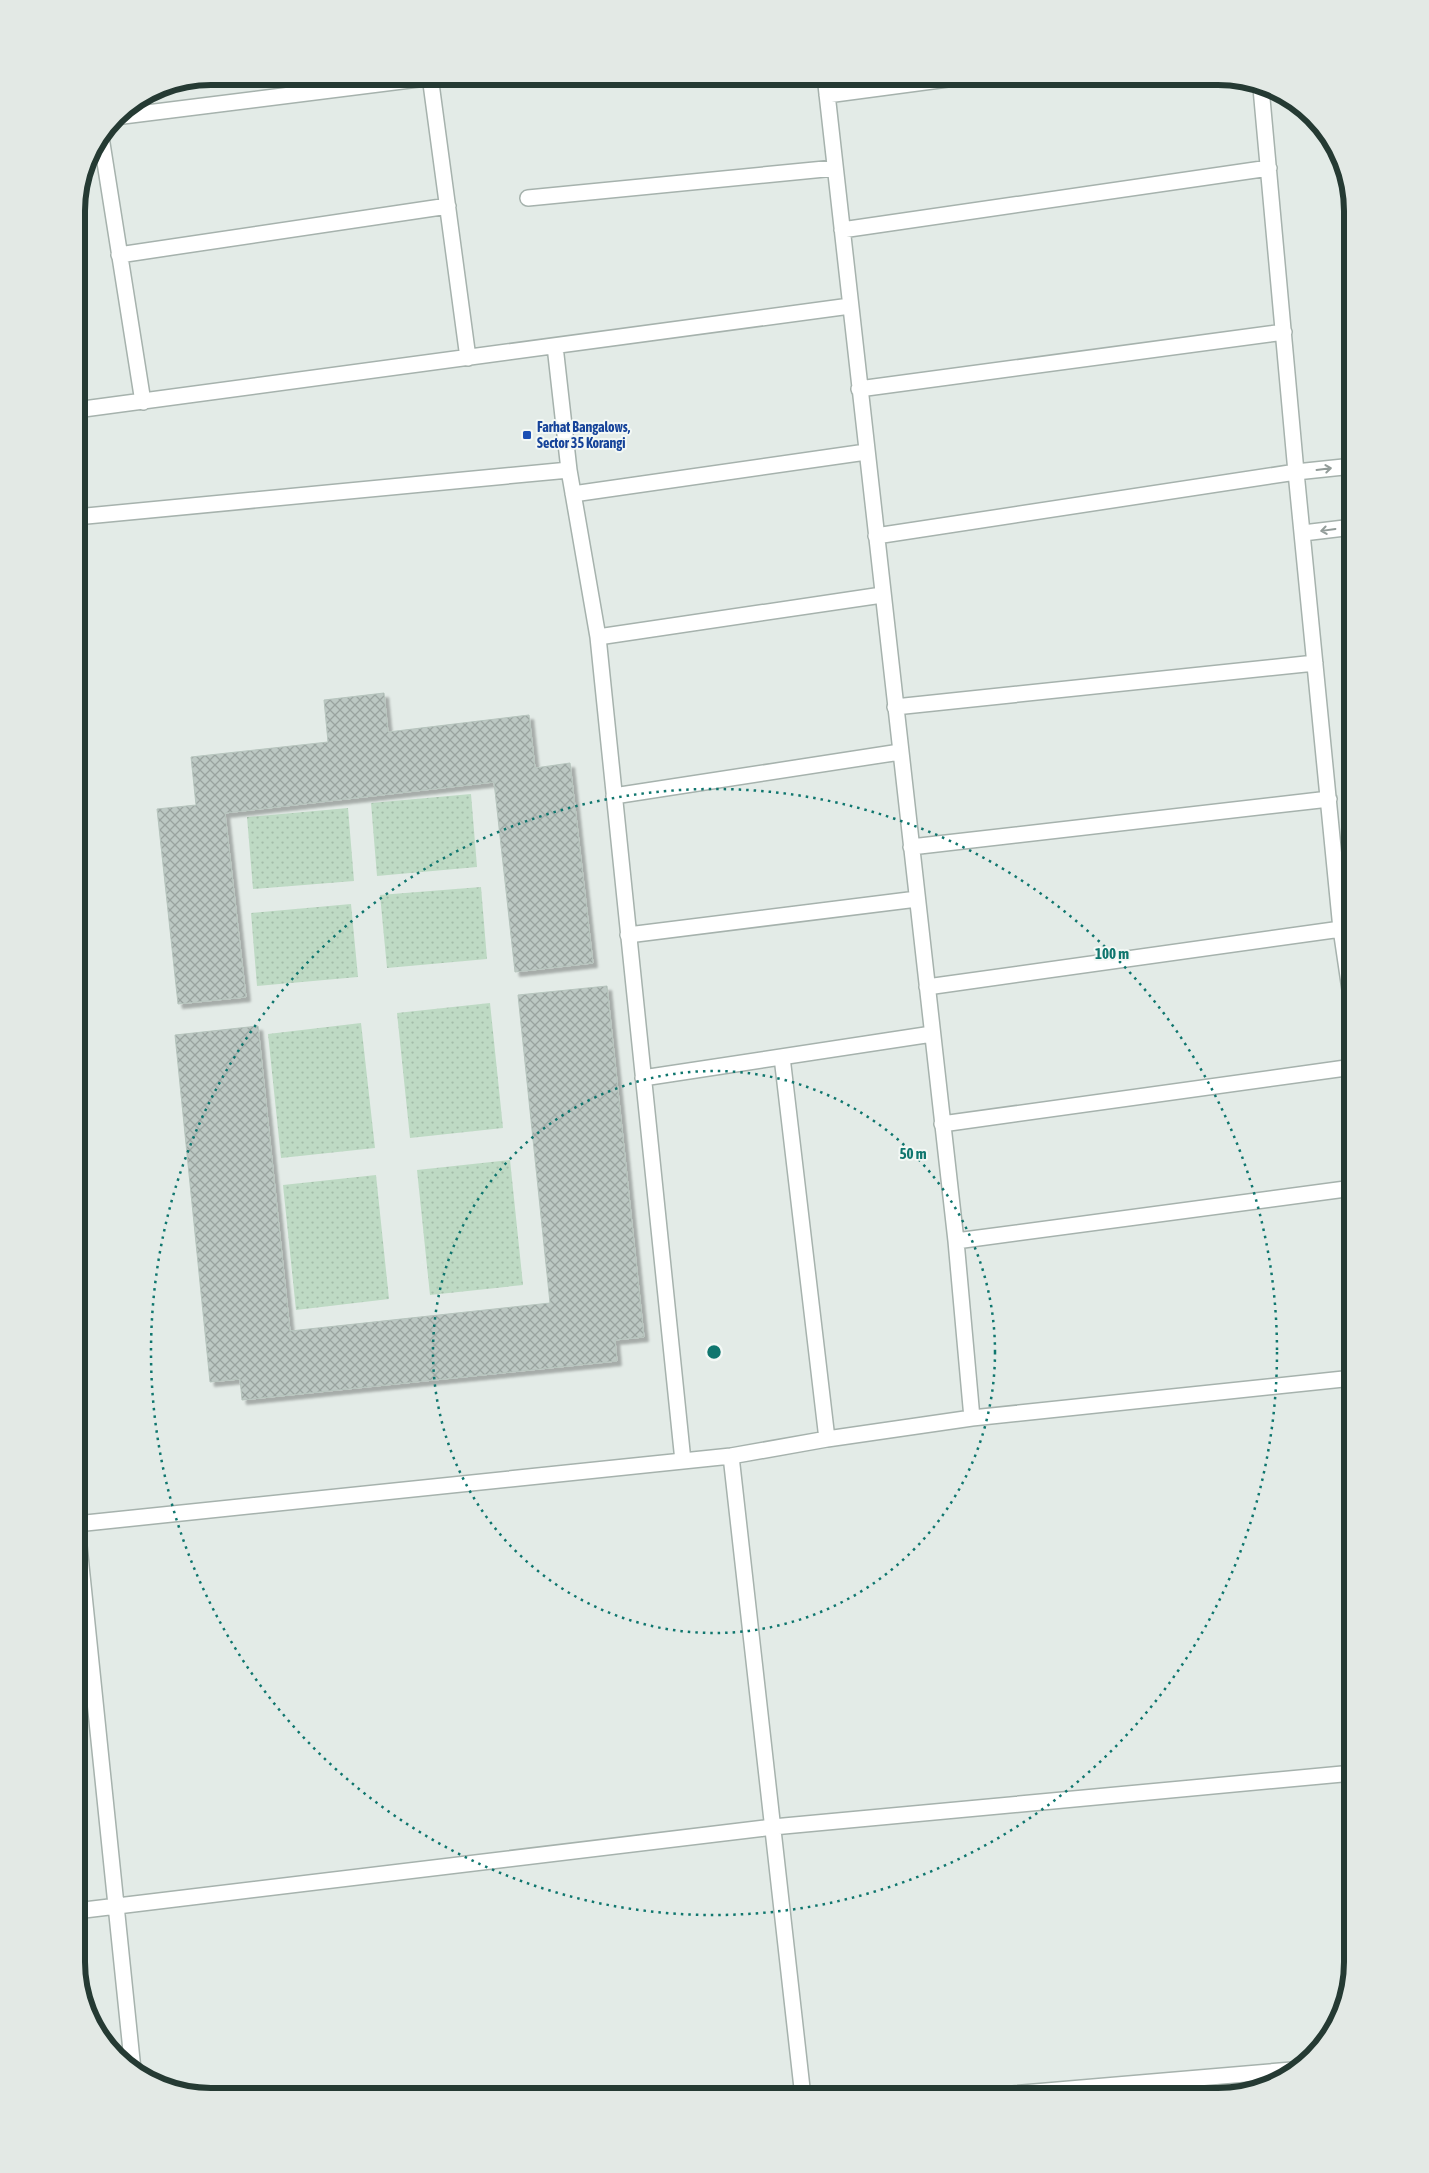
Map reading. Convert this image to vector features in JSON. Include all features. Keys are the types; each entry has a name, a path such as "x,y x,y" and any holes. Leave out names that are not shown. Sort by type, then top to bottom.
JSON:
{"street":[{"path":"128,116 372,85"},
{"path":"435,85 448,206 468,358"},
{"path":"826,85 956,1241 972,1418"},
{"path":"827,95 902,85"},
{"path":"1262,94 1296,472 1344,946"},
{"path":"103,147 143,402"},
{"path":"528,198 835,168"},
{"path":"842,230 1269,168"},
{"path":"119,256 448,206"},
{"path":"85,409 850,306"},
{"path":"859,389 1284,332"},
{"path":"555,346 569,470 598,638 683,1461"},
{"path":"573,494 866,452"},
{"path":"876,536 1296,472 1344,467"},
{"path":"85,517 569,470"},
{"path":"1303,533 1344,528"},
{"path":"598,638 882,595"},
{"path":"895,707 1315,663"},
{"path":"614,796 900,752"},
{"path":"911,847 1329,800"},
{"path":"628,935 916,898"},
{"path":"927,986 1341,930"},
{"path":"643,1078 932,1034"},
{"path":"782,1056 827,1439"},
{"path":"942,1124 1344,1068"},
{"path":"956,1241 1344,1189"},
{"path":"85,1523 731,1456 827,1439 972,1418 1344,1379"},
{"path":"731,1456 801,2088"},
{"path":"85,1602 132,2060"},
{"path":"85,1910 772,1827 1344,1774"},
{"path":"1081,2088 1281,2071"}],"green space":[{"path":"471,794 477,867 377,876 371,803"},
{"path":"348,808 354,881 253,889 247,817"},
{"path":"481,887 487,959 387,968 380,895"},
{"path":"351,904 358,977 257,986 251,913"},
{"path":"490,1003 503,1128 410,1138 397,1013"},
{"path":"361,1023 375,1148 281,1158 268,1034"},
{"path":"510,1160 523,1285 430,1295 417,1170"},
{"path":"376,1175 389,1299 296,1310 283,1185"}],"building":[{"path":"384,693 388,732 529,715 535,768 570,763 593,963 515,972 494,782 225,813 246,997 178,1004 157,809 196,805 191,757 328,742 324,700"},
{"path":"607,986 644,1337 615,1340 617,1361 242,1400 240,1379 210,1382 175,1035 258,1026 290,1331 550,1303 518,995"}],"place":[{"name":"Farhat Bangalows, Sector 35 Korangi","path":"527,435"}]}
